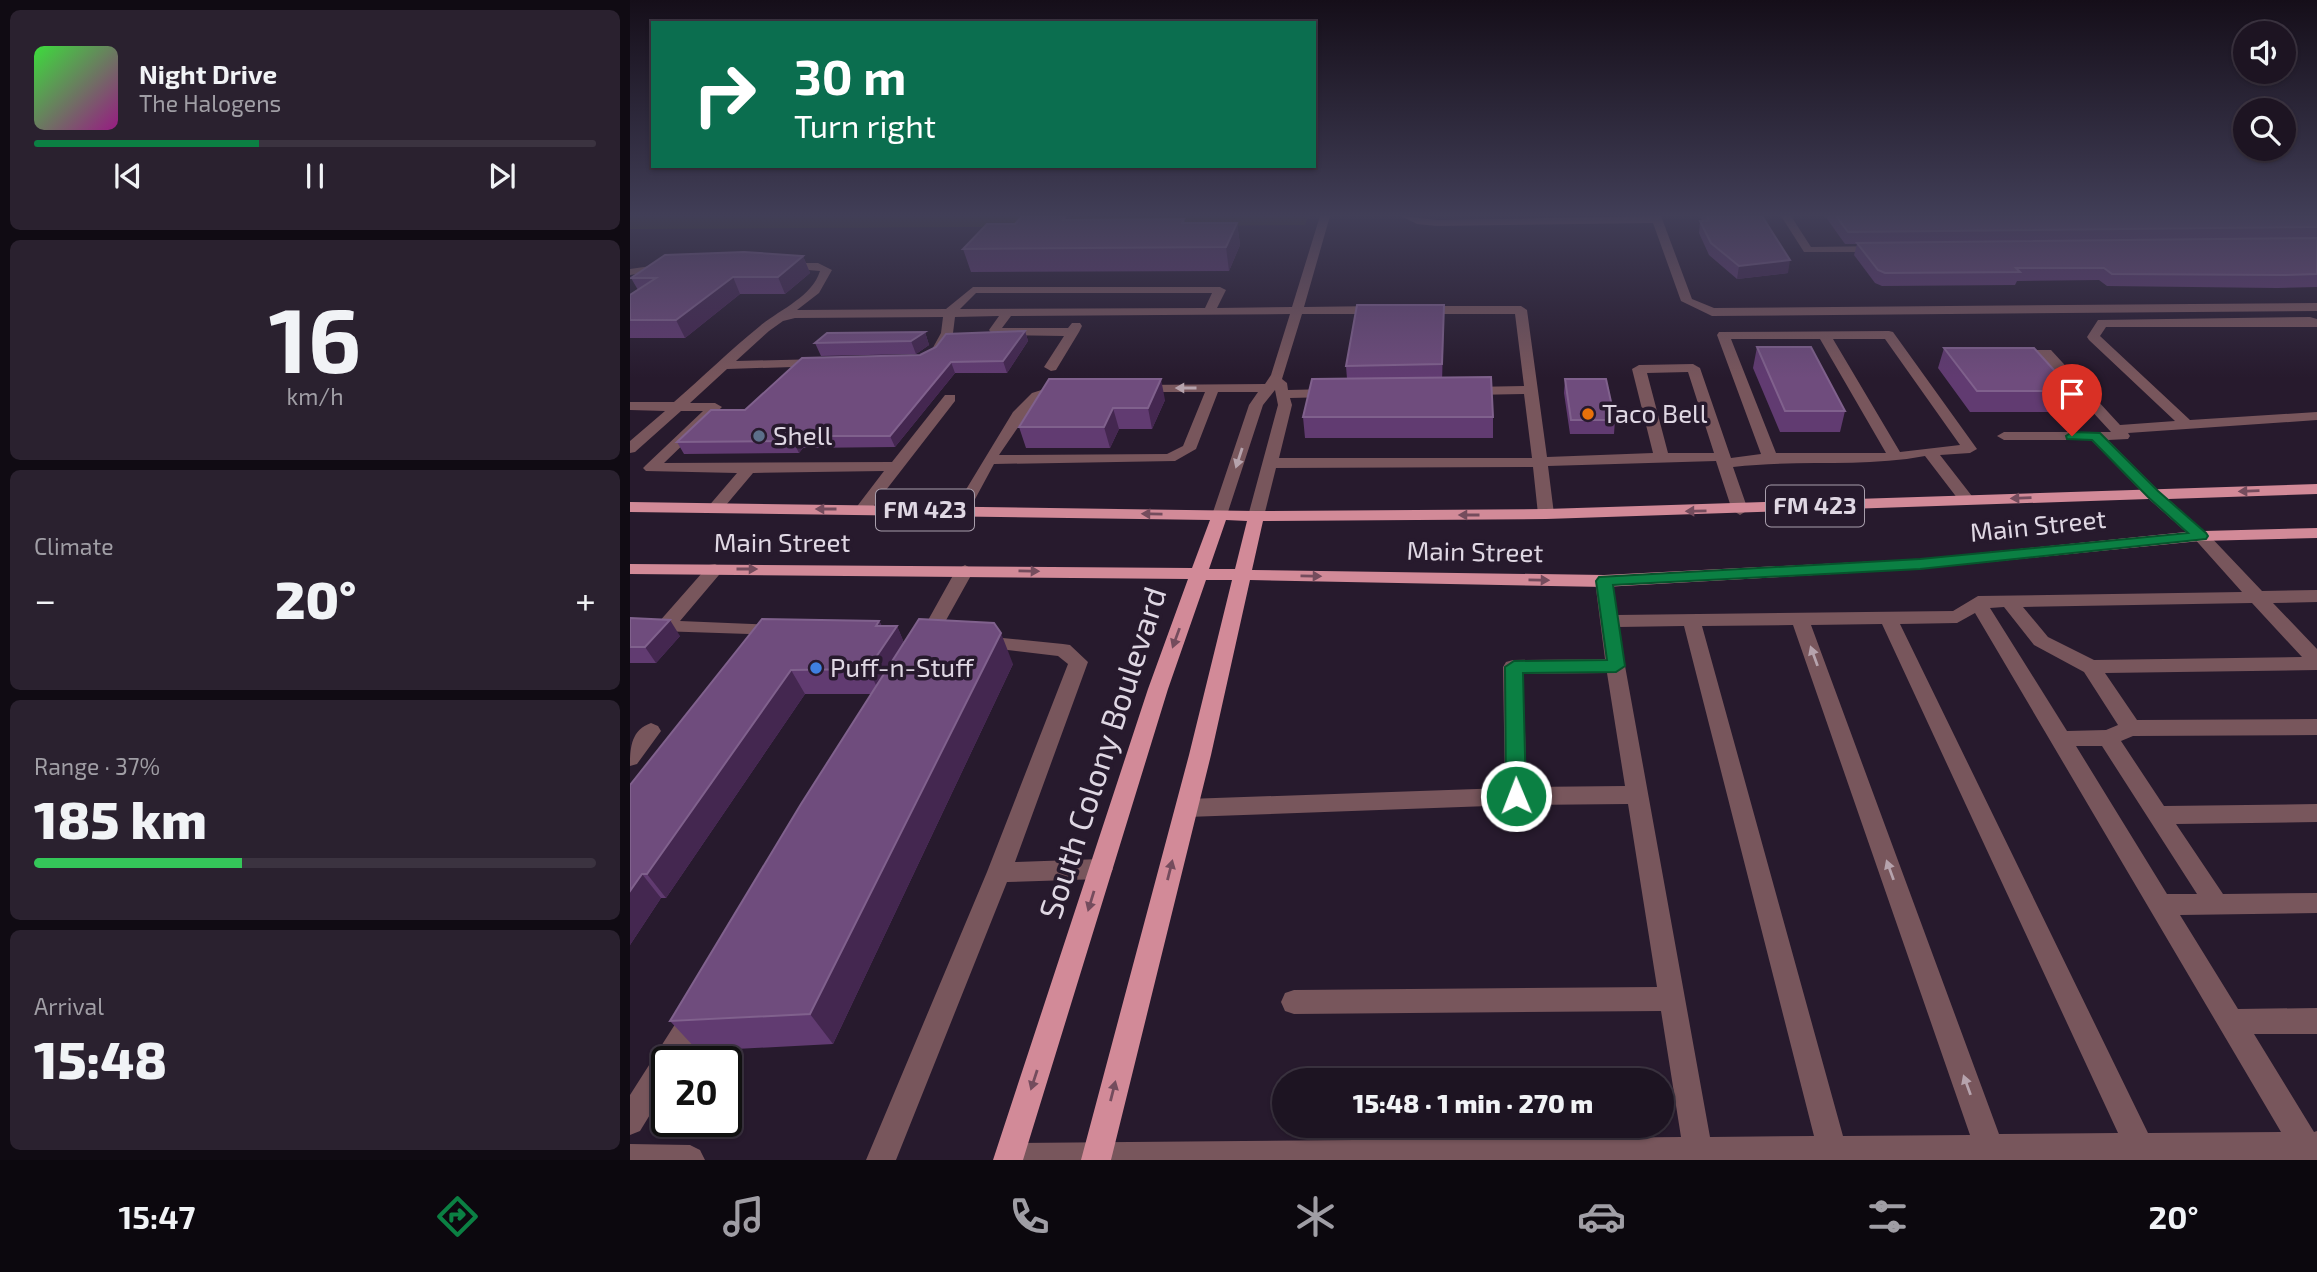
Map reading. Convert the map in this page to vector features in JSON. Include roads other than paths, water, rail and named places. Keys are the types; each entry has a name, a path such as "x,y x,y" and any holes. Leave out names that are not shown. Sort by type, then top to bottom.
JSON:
{"main road":[{"name":"Main Street","path":"630,507 1256,516 1546,514 2317,489"},
{"path":"2153,494 2200,536"},
{"name":"South Colony Boulevard","path":"1009,1159 1158,688 1220,515"},
{"name":"South Colony Boulevard","path":"1096,1158 1187,808 1256,516"},
{"name":"Main Street","path":"630,569 965,570 1604,581 1920,564 2200,536 2317,533"}],"street":[{"path":"630,449 723,365 811,293 824,279 826,270"},
{"name":"South Colony Boulevard","path":"1220,515 1256,405 1275,391 1308,270"},
{"path":"1676,270 1687,301 1712,312 2317,307"},
{"path":"919,361 929,358 939,350 947,333 950,312 973,290 1220,290 1209,311"},
{"path":"779,318 814,313 1521,310 1546,514"},
{"path":"1008,312 996,332 1073,332"},
{"path":"1051,367 1086,312"},
{"path":"2186,424 2093,337 2102,323 2317,323"},
{"path":"1270,463 1540,462 1662,457 1725,460 1896,457 1929,451 1970,449 1889,335 1723,335 1770,458"},
{"path":"1824,335 1896,457"},
{"path":"1994,353 2046,353 2123,436 2004,436"},
{"path":"723,365 835,363"},
{"path":"1662,457 1639,369 1693,368 1740,509"},
{"path":"961,511 989,460 1028,401 1050,388 1077,388"},
{"path":"1131,388 1351,393"},
{"path":"989,460 1170,458 1189,449 1213,388"},
{"path":"1461,391 1530,390"},
{"name":"South Colony Boulevard","path":"1256,516 1285,405 1275,391"},
{"path":"863,509 950,398"},
{"path":"630,406 715,407 651,468 896,466"},
{"path":"2118,429 2317,416"},
{"path":"2095,436 2153,494"},
{"path":"1929,451 1967,500"},
{"path":"715,508 749,468"},
{"path":"2200,536 2317,662"},
{"path":"665,627 715,569"},
{"path":"914,661 921,637 965,570"},
{"path":"1604,581 1608,621 1698,1151"},
{"path":"1608,621 1957,617 1978,602 2317,596"},
{"path":"1978,602 2231,1021 2312,1146"},
{"path":"2010,602 2041,641 2091,667 2317,662"},
{"path":"1888,618 2140,1147"},
{"path":"1691,619 1832,1150"},
{"path":"1800,619 1990,1149"},
{"path":"642,626 790,632"},
{"path":"881,1160 999,872 1078,662 1063,650 921,637"},
{"path":"1516,796 1514,667 1616,666"},
{"path":"2091,667 2131,728"},
{"path":"2062,739 2108,737 2131,728 2317,727"},
{"path":"630,758 651,731"},
{"path":"2108,737 2217,905"},
{"path":"1187,808 1516,796 1638,795"},
{"path":"2159,815 2317,813"},
{"path":"999,872 1101,869"},
{"path":"2161,905 2317,903"},
{"path":"630,1121 710,991"},
{"path":"1294,1002 1672,999"},
{"path":"2231,1021 2317,1021"},
{"path":"1009,1159 2312,1146"},
{"path":"630,1158 690,1160"}],"place":[{"name":"Taco Bell","path":"1588,414"},
{"name":"Shell","path":"759,436"},
{"name":"Puff-n-Stuff","path":"816,668"}]}
